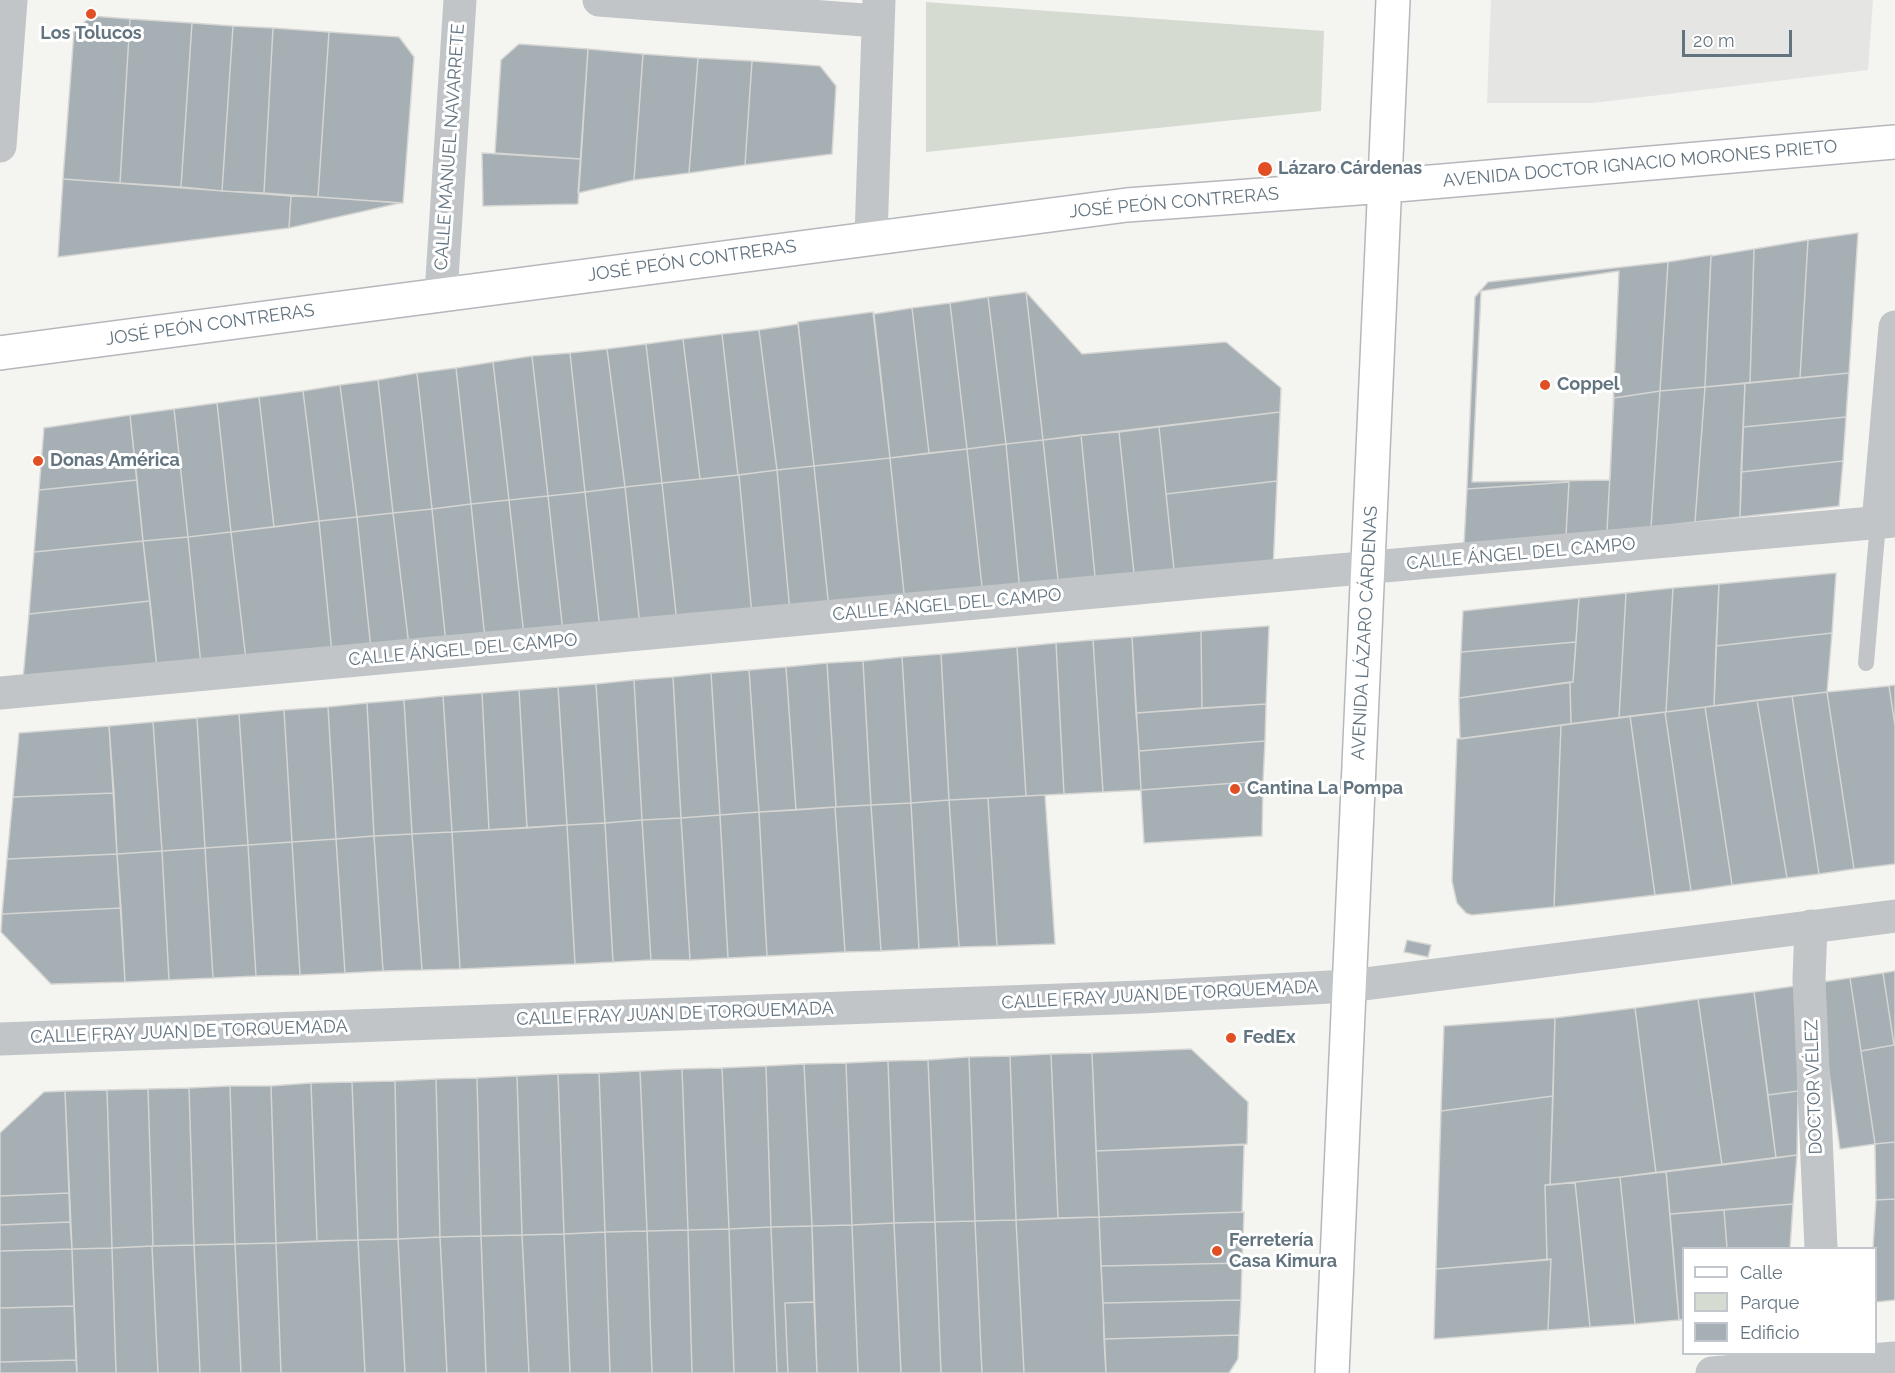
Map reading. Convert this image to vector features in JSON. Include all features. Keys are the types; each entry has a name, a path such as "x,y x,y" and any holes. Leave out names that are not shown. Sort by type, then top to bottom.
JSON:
{"main road":[{"name":"AVENIDA LÁZARO CÁRDENAS","path":"1332,1373 1393,0"},
{"name":"AVENIDA DOCTOR IGNACIO MORONES PRIETO","path":"1385,186 1895,142"},
{"name":"JOSÉ PEÓN CONTRERAS","path":"0,353 1127,205 1385,186"}],"street":[{"path":"0,146 10,0"},
{"name":"CALLE MANUEL NAVARRETE","path":"441,294 460,0"},
{"path":"599,0 878,10 871,237"},
{"path":"1887,522 1895,327"},
{"name":"CALLE ÁNGEL DEL CAMPO","path":"0,693 1368,567 1887,522"},
{"name":"CALLE FRAY JUAN DE TORQUEMADA","path":"0,1039 1142,997 1349,986 1895,916"},
{"name":"DOCTOR VÉLEZ","path":"1811,926 1809,979 1821,1247"},
{"path":"1712,1373 1895,1358"}],"lane":[{"path":"1866,663 1887,522"}],"shaded area":[{"path":"1491,0 1873,0 1868,70 1593,103 1487,103"}],"green space":[{"name":"Lázaro Cárdenas","path":"926,2 1324,31 1321,111 926,152"}],"building":[{"path":"91,16 130,19 120,183 63,179 74,32"},
{"path":"130,19 192,23 181,187 120,183"},
{"path":"192,23 233,26 222,191 181,187"},
{"path":"233,26 273,28 264,193 222,191"},
{"path":"273,28 329,32 318,197 264,193"},
{"path":"329,32 399,37 414,57 403,203 318,197"},
{"path":"519,44 588,49 581,159 495,153 501,60"},
{"path":"588,49 643,54 634,180 578,193"},
{"path":"643,54 698,58 689,173 634,180"},
{"path":"698,58 752,61 745,165 689,173"},
{"path":"752,61 820,66 836,86 832,154 745,165"},
{"path":"482,153 581,159 578,204 483,206"},
{"path":"63,179 291,196 289,228 58,257"},
{"path":"291,196 318,197 400,203 289,228"},
{"path":"1858,233 1849,373 1800,378 1808,240"},
{"path":"1808,240 1800,378 1750,383 1754,249"},
{"path":"1754,249 1750,383 1705,387 1711,256"},
{"path":"1711,255 1705,387 1660,391 1668,262"},
{"name":"Coppel","path":"1668,262 1660,391 1614,398 1607,531 1566,535 1569,482 1467,489 1475,297 1488,282"},
{"name":"Coppel","path":"1619,271 1610,480 1472,482 1481,291"},
{"path":"1026,292 1082,354 1226,342 1281,388 1280,412 1043,440"},
{"path":"1026,292 1043,440 1006,444 988,297"},
{"path":"988,297 1006,444 967,449 950,303"},
{"path":"950,303 967,449 929,453 912,308"},
{"path":"912,308 929,453 890,458 874,314"},
{"path":"873,312 890,458 814,466 798,322"},
{"path":"798,324 814,466 777,470 759,330"},
{"path":"759,330 777,470 738,475 722,334"},
{"path":"722,334 738,475 700,479 683,339"},
{"path":"683,339 700,479 662,483 646,344"},
{"path":"646,344 662,483 625,487 607,349"},
{"path":"607,349 625,487 585,492 570,353"},
{"path":"570,353 585,492 548,496 532,356"},
{"path":"532,356 548,496 509,500 493,362"},
{"path":"493,362 509,500 471,504 456,368"},
{"path":"456,368 471,504 432,509 417,373"},
{"path":"417,373 432,509 393,513 378,380"},
{"path":"1849,373 1846,417 1743,427 1745,383"},
{"path":"378,380 393,513 357,517 340,385"},
{"path":"1745,383 1740,517 1695,522 1705,387"},
{"path":"340,385 357,517 319,521 303,391"},
{"path":"1705,387 1695,522 1651,527 1660,391"},
{"path":"303,391 319,521 274,527 259,397"},
{"path":"1660,391 1651,527 1607,531 1614,398"},
{"path":"259,397 274,527 231,532 217,403"},
{"path":"217,403 231,532 188,537 174,409"},
{"path":"174,409 188,537 143,541 130,415"},
{"path":"1280,412 1277,481 1166,494 1159,427"},
{"path":"130,415 137,480 39,490 44,428"},
{"path":"1846,417 1843,461 1741,472 1743,427"},
{"path":"1159,427 1175,579 1135,583 1119,432"},
{"path":"1119,432 1135,583 1096,586 1081,435"},
{"path":"1081,435 1096,586 1059,589 1043,440"},
{"path":"1043,440 1059,589 1020,592 1006,444"},
{"path":"1006,444 1020,592 983,596 967,449"},
{"path":"967,449 983,596 905,603 890,458"},
{"path":"890,458 905,603 829,609 814,466"},
{"path":"1843,461 1839,506 1740,517 1741,472"},
{"path":"814,466 829,609 790,612 777,470"},
{"path":"777,470 790,612 752,615 739,475"},
{"path":"739,475 752,615 677,623 662,483"},
{"path":"137,480 143,541 34,552 39,490"},
{"path":"1277,481 1273,570 1175,579 1166,494"},
{"path":"1569,482 1566,535 1464,545 1467,489"},
{"path":"662,483 677,623 640,626 625,487"},
{"path":"625,487 640,626 600,629 585,492"},
{"path":"585,492 600,629 563,632 548,496"},
{"path":"548,496 563,632 524,636 509,500"},
{"path":"509,500 524,636 485,639 471,504"},
{"path":"471,504 485,639 446,643 432,509"},
{"path":"432,509 446,643 409,646 393,513"},
{"path":"393,513 409,646 371,649 357,517"},
{"path":"357,517 371,649 332,653 319,521"},
{"path":"319,521 332,653 246,660 231,532"},
{"path":"231,532 246,660 201,665 188,537"},
{"path":"188,537 201,665 157,668 143,541"},
{"path":"143,541 150,601 29,614 34,552"},
{"path":"1836,573 1832,633 1716,646 1719,584"},
{"path":"1719,584 1714,706 1666,712 1673,588"},
{"path":"1673,588 1666,712 1619,718 1626,593"},
{"path":"1626,593 1619,718 1571,724 1570,682 1573,682 1579,598"},
{"path":"1579,598 1576,642 1461,652 1463,611"},
{"path":"150,601 157,668 23,679 29,614"},
{"path":"1269,626 1266,704 1202,708 1201,631"},
{"path":"1201,631 1202,708 1136,713 1132,637"},
{"path":"1832,633 1827,692 1714,706 1716,646"},
{"path":"1132,637 1141,790 1103,792 1093,640"},
{"path":"1093,640 1103,792 1064,794 1056,643"},
{"path":"1576,642 1573,682 1459,698 1461,652"},
{"path":"1056,643 1064,794 1026,796 1017,647"},
{"path":"1017,647 1026,796 949,800 941,654"},
{"path":"941,654 949,800 911,803 902,657"},
{"path":"902,657 911,803 871,805 863,661"},
{"path":"863,661 871,805 836,807 827,663"},
{"path":"827,663 836,807 796,810 786,667"},
{"path":"786,667 796,810 759,812 749,670"},
{"path":"749,670 759,812 720,815 711,673"},
{"path":"711,673 720,815 681,818 673,677"},
{"path":"673,677 681,818 642,820 634,680"},
{"path":"634,680 642,820 605,823 596,684"},
{"path":"1570,682 1571,724 1460,739 1459,698"},
{"path":"596,684 605,823 567,825 558,687"},
{"path":"1895,685 1895,726 1889,686"},
{"path":"1889,686 1895,726 1895,864 1854,869 1827,692"},
{"path":"558,687 567,825 527,828 519,690"},
{"path":"519,690 527,828 489,830 482,693"},
{"path":"1827,692 1854,869 1819,874 1792,696"},
{"path":"482,693 489,830 452,832 443,696"},
{"path":"443,696 452,832 412,834 404,700"},
{"path":"1792,696 1819,874 1787,878 1757,700"},
{"path":"404,700 412,834 374,836 367,703"},
{"path":"1757,700 1787,878 1732,885 1705,707"},
{"path":"367,703 374,836 336,839 328,707"},
{"path":"1266,704 1265,741 1139,751 1136,713"},
{"path":"328,707 336,839 292,842 284,710"},
{"path":"1705,707 1732,885 1691,891 1665,712"},
{"path":"284,710 292,842 248,845 239,714"},
{"path":"1665,712 1691,891 1655,895 1630,716"},
{"path":"239,714 248,845 205,848 197,718"},
{"path":"1630,716 1655,895 1554,907 1561,725"},
{"path":"197,718 205,848 162,851 153,722"},
{"path":"153,722 162,851 117,854 109,726"},
{"path":"1561,725 1554,907 1472,915 1466,913 1457,903 1452,881 1457,739"},
{"path":"109,726 114,793 13,797 19,733"},
{"path":"1265,741 1263,781 1141,790 1139,751"},
{"path":"1263,781 1262,836 1144,843 1141,790"},
{"path":"114,793 117,854 7,859 13,797"},
{"path":"1045,795 1055,944 997,946 988,798"},
{"path":"988,798 997,946 959,947 949,800"},
{"path":"949,800 959,947 919,949 911,803"},
{"path":"911,803 919,949 881,951 871,805"},
{"path":"871,805 881,951 845,952 835,807"},
{"path":"835,807 845,952 767,956 759,812"},
{"path":"759,812 767,956 728,958 720,815"},
{"path":"720,815 728,958 690,960 681,818"},
{"path":"681,818 690,960 651,960 642,820"},
{"path":"642,820 651,960 613,962 605,823"},
{"path":"605,823 613,962 575,964 567,825"},
{"path":"567,825 575,964 460,969 452,832"},
{"path":"452,832 460,969 422,970 412,834"},
{"path":"412,834 422,970 383,971 374,836"},
{"path":"374,836 383,971 345,973 336,839"},
{"path":"336,839 345,973 300,975 292,842"},
{"path":"292,842 300,975 256,976 248,845"},
{"path":"248,845 256,976 213,978 205,848"},
{"path":"205,848 213,978 169,980 162,851"},
{"path":"162,851 169,980 125,982 117,854"},
{"path":"117,854 121,908 2,914 7,859"},
{"path":"121,908 125,982 51,984 1,932 2,914"},
{"path":"1407,940 1431,945 1428,957 1404,952"},
{"path":"1895,971 1895,1142 1875,1144 1861,1051 1894,1045 1883,973"},
{"path":"1883,973 1894,1045 1861,1051 1850,978"},
{"path":"1850,978 1875,1144 1840,1149 1816,983"},
{"path":"1802,985 1798,1091 1768,1095 1754,992"},
{"path":"1754,992 1776,1158 1722,1165 1698,999"},
{"path":"1698,999 1722,1165 1656,1173 1635,1008"},
{"path":"1635,1008 1656,1173 1550,1185 1555,1018"},
{"path":"1555,1018 1553,1096 1441,1111 1444,1026"},
{"path":"1191,1049 1248,1102 1247,1144 1096,1151 1092,1053"},
{"path":"1092,1053 1099,1217 1058,1218 1051,1054"},
{"path":"1051,1054 1058,1218 1016,1220 1010,1056"},
{"path":"1010,1056 1016,1220 975,1221 969,1057"},
{"path":"969,1057 975,1221 935,1222 928,1060"},
{"path":"928,1060 935,1222 894,1223 888,1061"},
{"path":"888,1061 894,1223 852,1225 846,1063"},
{"path":"846,1063 852,1225 812,1226 804,1064"},
{"path":"804,1064 812,1226 771,1227 766,1066"},
{"path":"766,1066 771,1227 729,1229 722,1068"},
{"path":"722,1068 729,1229 688,1230 682,1069"},
{"path":"682,1069 688,1230 647,1231 640,1071"},
{"path":"640,1071 647,1231 605,1232 599,1073"},
{"path":"599,1073 605,1232 564,1234 558,1074"},
{"path":"558,1074 564,1234 522,1235 517,1076"},
{"path":"517,1076 522,1235 481,1236 477,1078"},
{"path":"477,1078 481,1236 440,1237 436,1079"},
{"path":"436,1079 440,1237 398,1239 395,1081"},
{"path":"395,1081 398,1239 358,1240 352,1082"},
{"path":"352,1082 358,1240 317,1241 311,1083"},
{"path":"311,1083 317,1241 276,1243 271,1086"},
{"path":"230,1086 235,1244 194,1245 189,1088"},
{"path":"230,1086 271,1086 276,1243 235,1244"},
{"path":"189,1088 194,1245 153,1246 148,1089"},
{"path":"148,1089 153,1246 112,1248 107,1090"},
{"path":"107,1090 112,1248 72,1249 65,1091"},
{"path":"65,1091 69,1193 0,1196 0,1133 44,1092"},
{"path":"1798,1091 1797,1155 1776,1158 1768,1095"},
{"path":"1553,1096 1550,1185 1545,1185 1547,1260 1436,1269 1441,1111"},
{"path":"1895,1142 1895,1199 1876,1200 1875,1144"},
{"path":"1244,1145 1242,1212 1099,1217 1096,1151"},
{"path":"1797,1155 1793,1204 1670,1214 1666,1171"},
{"path":"1666,1171 1679,1320 1635,1324 1620,1177"},
{"path":"1620,1177 1635,1324 1590,1327 1575,1182"},
{"path":"1575,1182 1590,1327 1548,1330 1551,1259 1547,1260 1545,1185"},
{"path":"69,1193 70,1222 0,1225 0,1196"},
{"path":"1895,1199 1895,1300 1877,1302 1877,1247 1873,1247 1876,1200"},
{"path":"1793,1204 1790,1247 1727,1247 1724,1210"},
{"path":"1724,1210 1727,1247 1682,1247 1682,1319 1679,1320 1670,1214"},
{"path":"1244,1212 1242,1263 1101,1266 1099,1217"},
{"path":"1099,1217 1106,1373 1024,1373 1016,1220"},
{"path":"1016,1220 1024,1373 982,1373 975,1221"},
{"path":"975,1221 982,1373 941,1373 935,1222"},
{"path":"70,1222 72,1249 0,1251 0,1225"},
{"path":"935,1222 941,1373 901,1373 894,1223"},
{"path":"894,1223 901,1373 858,1373 852,1225"},
{"path":"852,1225 858,1373 817,1373 812,1226"},
{"path":"812,1226 814,1302 785,1303 788,1373 777,1373 771,1227"},
{"path":"771,1227 777,1373 734,1373 729,1229"},
{"path":"729,1229 734,1373 692,1373 688,1230"},
{"path":"688,1230 692,1373 652,1373 647,1231"},
{"path":"647,1231 652,1373 610,1373 605,1232"},
{"path":"605,1232 610,1373 570,1373 564,1234"},
{"path":"564,1234 570,1373 529,1373 522,1235"},
{"path":"522,1235 529,1373 486,1373 481,1236"},
{"path":"481,1236 486,1373 447,1373 440,1237"},
{"path":"440,1237 447,1373 405,1373 398,1239"},
{"path":"398,1239 405,1373 365,1373 358,1240"},
{"path":"358,1240 365,1373 281,1373 276,1243"},
{"path":"276,1243 281,1373 241,1373 235,1244"},
{"path":"235,1244 241,1373 200,1373 194,1245"},
{"path":"194,1245 200,1373 158,1373 152,1246"},
{"path":"152,1246 158,1373 116,1373 112,1248"},
{"path":"112,1248 116,1373 77,1373 72,1249"},
{"path":"72,1249 74,1306 0,1308 0,1251"},
{"path":"1551,1259 1548,1330 1434,1339 1436,1269"},
{"path":"1242,1263 1241,1300 1103,1303 1101,1266"},
{"path":"1241,1300 1239,1335 1104,1339 1103,1303"},
{"path":"814,1302 817,1373 788,1373 785,1303"},
{"path":"74,1306 76,1360 0,1362 0,1308"},
{"path":"1239,1335 1238,1359 1229,1373 1106,1373 1104,1339"},
{"path":"76,1360 77,1373 0,1373 0,1362"}],"place":[{"name":"Los Tolucos","path":"91,14"},
{"name":"Lázaro Cárdenas","path":"1265,169"},
{"name":"Coppel","path":"1545,385"},
{"name":"Donas América","path":"38,461"},
{"name":"Cantina La Pompa","path":"1235,789"},
{"name":"FedEx","path":"1231,1038"},
{"name":"Ferretería Casa Kimura","path":"1217,1251"}]}
